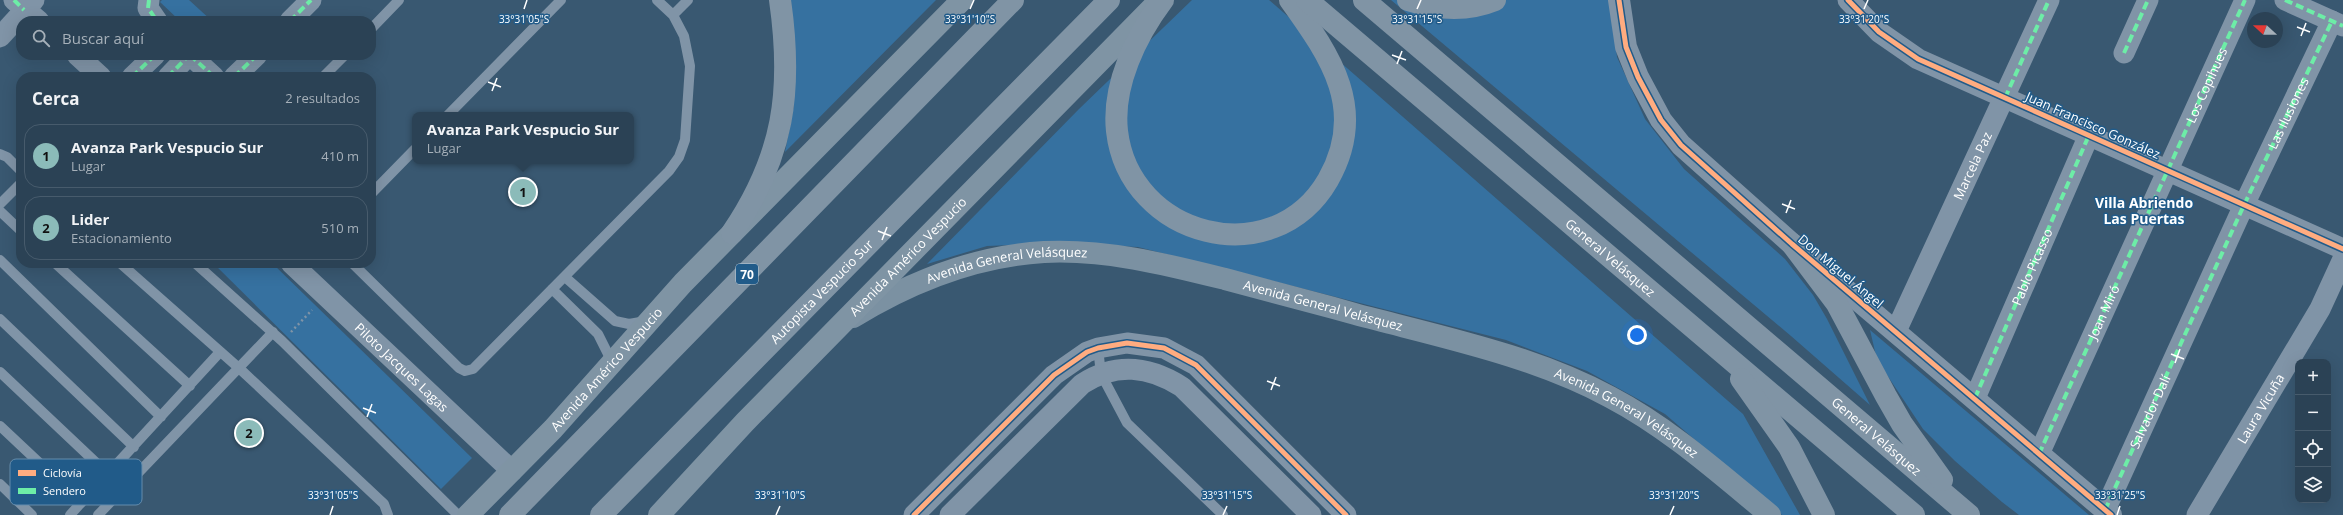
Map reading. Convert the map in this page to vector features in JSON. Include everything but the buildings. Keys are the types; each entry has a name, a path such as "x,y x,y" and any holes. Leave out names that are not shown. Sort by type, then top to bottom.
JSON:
{"highway":[{"path":"732,233 761,185 773,154 781,122 786,65 780,0"},
{"name":"70","path":"510,515 1013,0"},
{"name":"Autopista Vespucio Sur","path":"601,515 1109,0"},
{"path":"1163,0 1135,48 1120,86 1116,114 1120,147 1128,169 1140,188 1170,217 1188,226 1208,232 1238,234 1273,228 1297,215 1325,186 1342,148 1346,121 1346,107 1339,81 1318,40 1290,0"},
{"name":"General Velásquez","path":"1307,0 1914,515"},
{"name":"General Velásquez","path":"1364,0 1970,515"},
{"path":"1408,0 1429,6 1457,8 1471,7 1495,0"},
{"path":"1792,244 1837,304 1902,424 1929,463 1970,515"},
{"path":"1708,340 1752,394 1777,429 1799,464 1824,515"}],"main road":[{"name":"Avenida Américo Vespucio","path":"468,515 553,429 648,320 962,0"},
{"name":"Avenida Américo Vespucio","path":"668,511 843,322 1159,0"},
{"name":"Avenida General Velásquez","path":"843,322 926,278 957,267 993,258 1044,252 1081,252 1156,262 1489,350 1569,378 1610,396 1659,426 1770,515"}],"street":[{"path":"149,0 148,8 154,16"},
{"path":"295,16 311,0"},
{"name":"Don Miguel Ángel","path":"1619,0 1623,31 1631,61 1644,91 1661,120 1693,157 1792,244 2108,512"},
{"name":"Juan Francisco González","path":"1848,0 1879,32 1918,59 2343,250"},
{"name":"Marcela Paz","path":"1896,331 2049,0"},
{"path":"2124,53 2148,0"},
{"name":"Los Copihues","path":"2167,170 2245,0"},
{"path":"2285,0 2337,24"},
{"path":"20,16 28,8"},
{"path":"0,37 16,20"},
{"name":"Las Ilusiones","path":"2244,205 2337,24"},
{"path":"82,60 96,72"},
{"path":"137,72 150,60"},
{"path":"173,72 185,60"},
{"path":"195,60 209,72"},
{"path":"239,72 252,60"},
{"name":"Pablo Picasso","path":"1975,398 2089,135"},
{"name":"Joan Miró","path":"2039,454 2167,170"},
{"name":"Salvador Dalí","path":"2108,512 2244,205"},
{"name":"Laura Vicuña","path":"2197,515 2320,309 2343,259"},
{"name":"Piloto Jacques Lagas","path":"296,268 512,471"},
{"path":"914,515 1054,375 1075,358 1098,348 1127,343 1141,343 1164,348 1186,358 1206,374 1346,515"},
{"path":"950,515 1073,391 1101,374 1120,369 1138,368 1159,374 1182,387 1310,515"},
{"path":"1054,375 1073,391"}],"lane":[{"path":"376,24 399,0"},
{"path":"451,112 561,0"},
{"path":"357,268 459,368 465,371 473,369 669,171 679,157 684,140 690,66 684,36 673,15 657,0"},
{"path":"673,15 688,0"},
{"path":"328,72 340,60"},
{"path":"376,189 412,152"},
{"path":"0,154 8,157 16,166"},
{"path":"0,204 16,188"},
{"path":"0,211 16,226"},
{"path":"0,260 161,417"},
{"path":"60,268 190,386"},
{"path":"126,268 240,369 384,504 388,515"},
{"path":"201,268 273,332 458,515"},
{"path":"565,277 615,321 629,324 648,320"},
{"path":"552,289 598,334 612,362"},
{"path":"0,319 134,447"},
{"path":"142,470 240,369 273,332"},
{"path":"1098,348 1101,374 1126,423 1223,515"},
{"path":"122,459 220,352"},
{"path":"0,372 92,459"},
{"path":"0,426 35,459"},
{"path":"0,484 10,494"},
{"path":"22,505 32,515"},
{"path":"70,515 79,505"},
{"path":"98,515 108,505"}],"path":[{"path":"282,341 325,296"}],"shaded area":[{"path":"162,0 189,0 207,16 175,16 160,2"},
{"path":"791,0 936,0 785,152 794,105"},
{"path":"1192,0 1269,0 1743,414 1800,515 1782,515 1665,414 1587,371 1506,340 1138,247 1055,243 987,246 927,264 1079,109"},
{"path":"1391,0 1610,0 1617,57 1645,119 1684,169 1785,259 1813,295 1827,319 1870,405 1791,336"},
{"path":"218,268 277,268 472,458 441,489"},
{"path":"1870,330 2089,515 2019,515 2002,502 1955,461 1923,429 1877,360"}],"marked path":[{"path":"14,0 24,10"},
{"path":"149,0 148,8 154,16"},
{"path":"295,16 311,0"},
{"path":"2005,98 2049,0"},
{"path":"2124,53 2148,0"},
{"path":"2039,454 2245,0"},
{"path":"2285,0 2343,26"},
{"path":"2105,510 2244,205 2332,21"},
{"path":"137,72 150,60"},
{"path":"173,72 184,60"},
{"path":"195,60 209,72"},
{"path":"239,72 252,60"},
{"path":"1975,398 2089,135"}],"cycle path":[{"path":"1619,0 1626,47 1638,77 1661,120 1681,145 1792,244 2111,515"},
{"path":"1848,0 1879,32 1918,59 2343,249"},
{"path":"914,515 1054,375 1087,352 1098,348 1127,343 1164,348 1196,365 1346,515"}],"place":[{"name":"Avanza Park Vespucio Sur","path":"523,192"},
{"name":"Lider","path":"249,433"}],"district":[{"name":"Villa Abriendo Las Puertas","path":"2144,210"}]}
